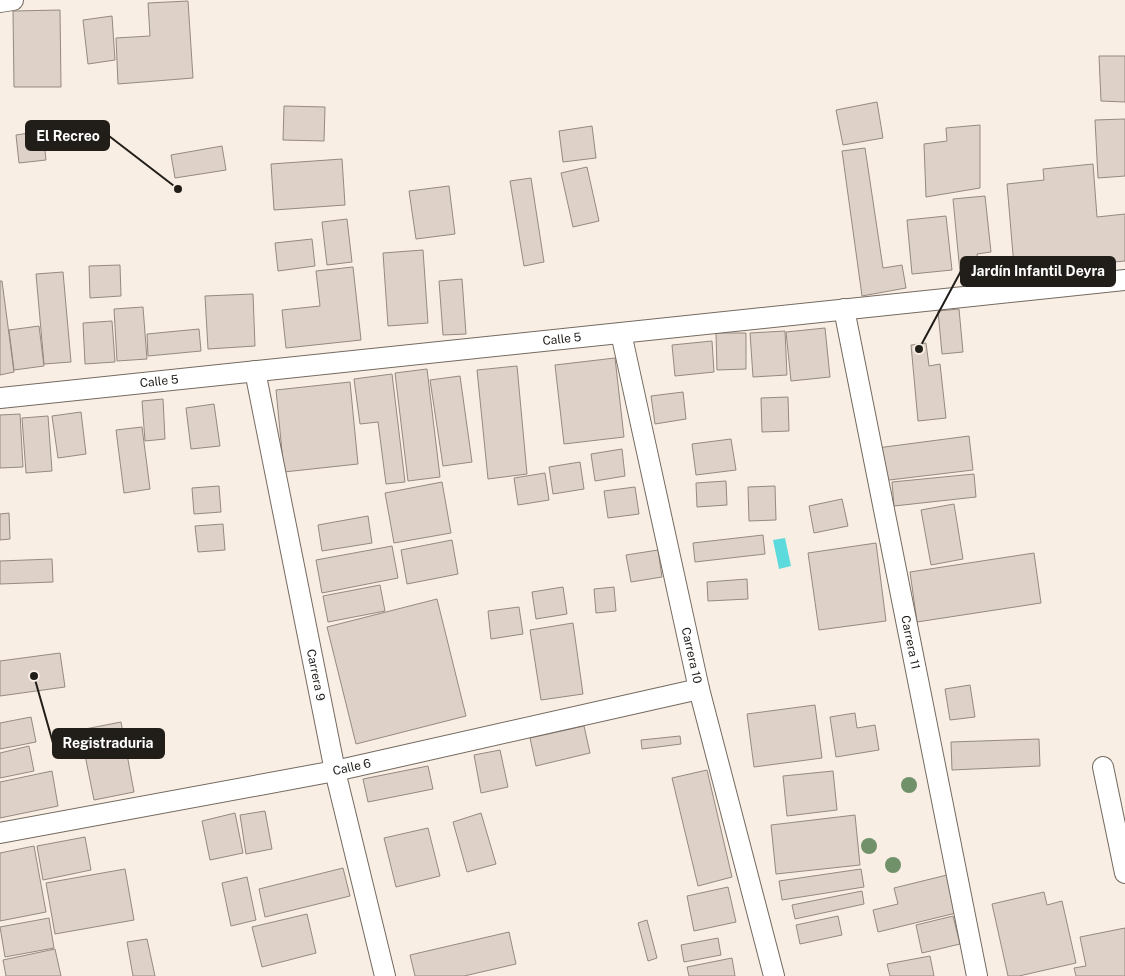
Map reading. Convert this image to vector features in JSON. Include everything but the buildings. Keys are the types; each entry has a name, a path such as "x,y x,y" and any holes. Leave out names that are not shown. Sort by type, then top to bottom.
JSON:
{"street":[{"path":"0,2 13,0"},
{"name":"Calle 5","path":"0,398 1125,280"},
{"name":"Carrera 11","path":"844,309 977,976"},
{"name":"Carrera 10","path":"621,333 700,689 774,976"},
{"name":"Carrera 9","path":"255,371 334,771 385,976"},
{"name":"Calle 6","path":"0,833 334,771 700,689"},
{"path":"1103,767 1125,873"}],"water":[{"path":"785,538 791,566 779,569 773,540"}],"place":[{"name":"El Recreo","path":"178,189"},
{"name":"Jardín Infantil Deyra","path":"919,349"},
{"name":"Registraduria","path":"34,676"}]}
